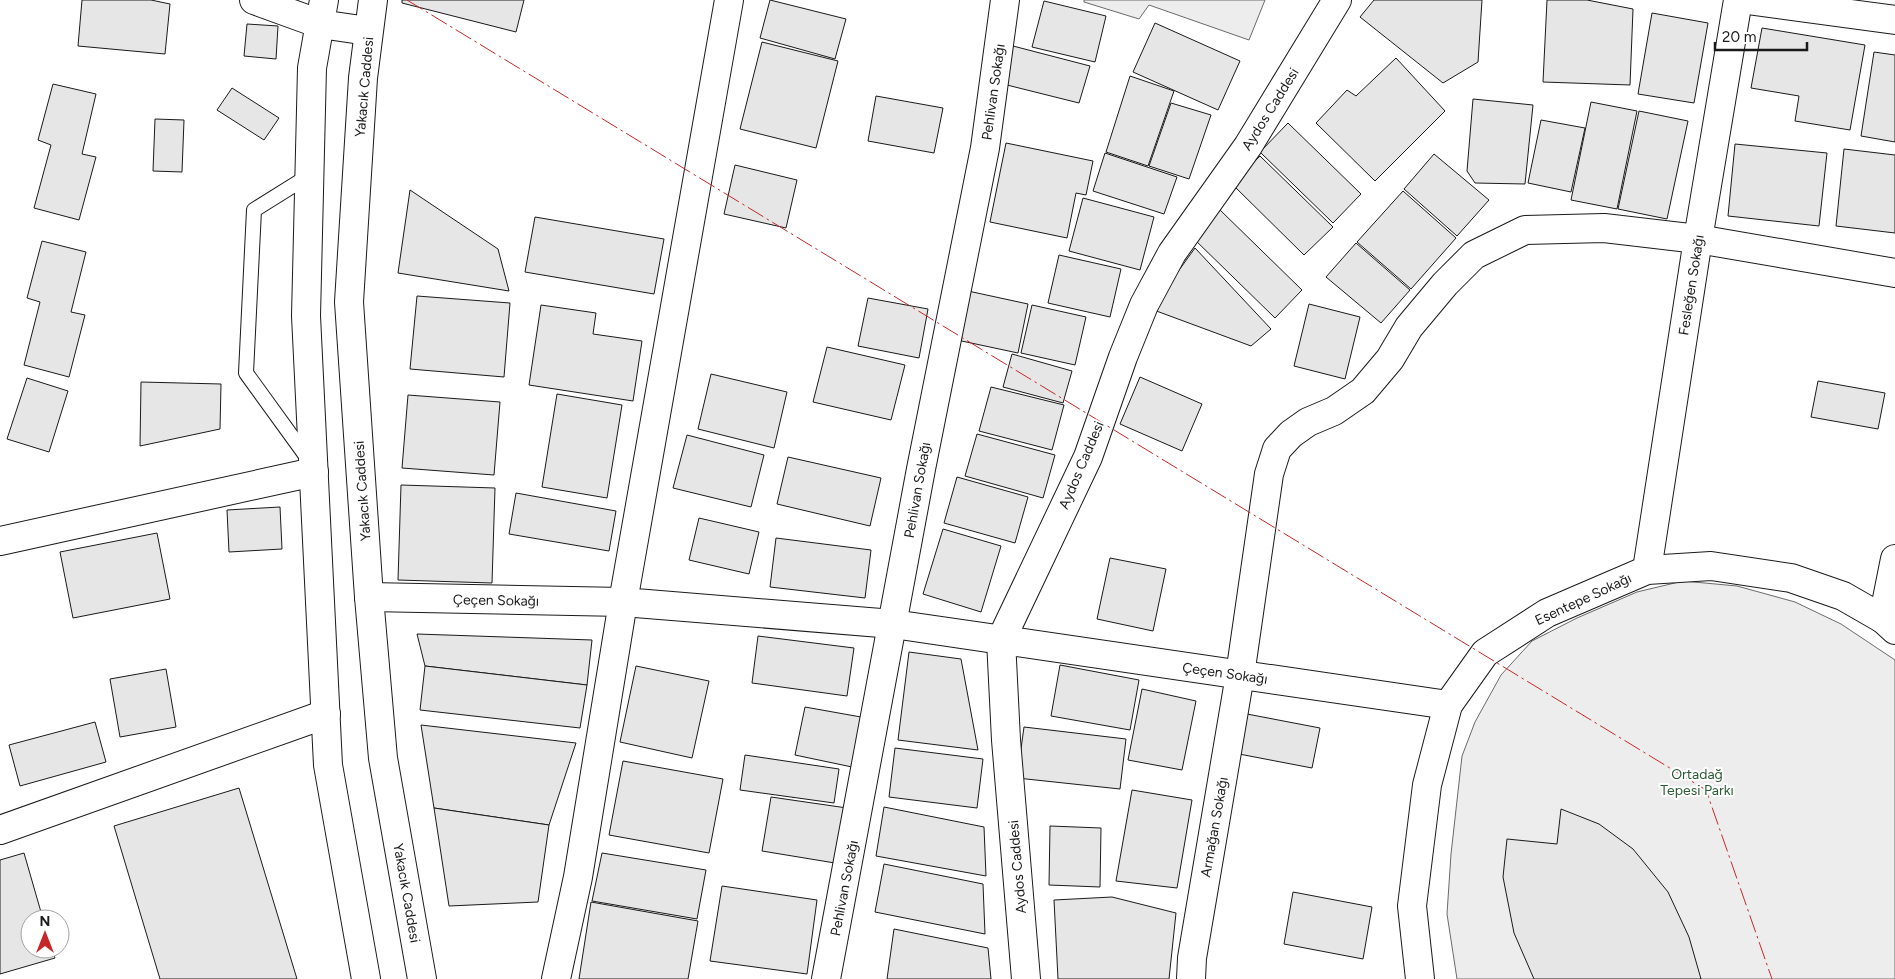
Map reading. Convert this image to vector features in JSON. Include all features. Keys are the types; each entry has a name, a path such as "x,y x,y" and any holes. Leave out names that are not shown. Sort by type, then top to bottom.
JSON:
{"street":[{"path":"254,0 322,12 368,31"},
{"name":"Yakacık Caddesi","path":"373,0 363,78 349,302 369,597 383,758 422,979"},
{"path":"556,979 578,877 623,602 729,0"},
{"name":"Pehlivan Sokağı","path":"826,979 924,450 985,148 1005,0"},
{"name":"Aydos Caddesi","path":"1026,979 1006,740 1001,640 1088,457 1123,357 1144,305 1172,253 1248,146 1337,0"},
{"name":"Fesleğen Sokağı","path":"1647,570 1698,239 1738,0"},
{"path":"1747,0 1895,20"},
{"path":"322,12 312,68 306,316 328,765 366,979"},
{"name":"Armağan Sokağı","path":"1191,979 1192,958 1240,675 1269,474 1277,448 1291,434 1308,422 1334,411 1363,391 1390,359 1408,327 1445,284 1474,255 1524,230 1604,228 1698,239 1895,273"},
{"path":"0,541 313,469"},
{"path":"1889,624 1895,559"},
{"name":"Esentepe Sokağı","path":"1420,979 1412,906 1427,785 1448,705 1485,653 1547,613 1647,570 1712,566 1791,578 1843,596 1889,624"},
{"name":"Çeçen Sokağı","path":"369,597 623,602 893,624 1448,705"},
{"path":"0,830 326,714"}],"lane":[{"path":"310,175 254,210 246,373 313,469"}],"shaded area":[{"path":"1084,0 1265,0 1249,40 1149,5 1139,19 1084,2"},
{"name":"Ortadağ Tepesi Parkı","path":"1683,581 1737,586 1795,602 1841,624 1895,660 1895,979 1457,979 1447,914 1451,854 1462,756 1475,722 1501,675 1532,641 1577,618 1637,592"}],"building":[{"path":"82,0 151,0 170,4 165,54 78,46"},
{"path":"402,0 524,0 516,32 402,3"},
{"path":"770,0 846,19 835,59 760,38"},
{"path":"1374,0 1482,0 1478,62 1443,83 1360,17"},
{"path":"1547,0 1587,0 1633,9 1630,85 1543,82"},
{"path":"1044,1 1106,16 1095,62 1032,47"},
{"path":"1652,13 1708,23 1694,103 1638,94"},
{"path":"1155,23 1240,61 1218,110 1133,72"},
{"path":"247,24 278,26 276,59 244,56"},
{"path":"1762,28 1865,45 1850,130 1795,121 1799,96 1751,88"},
{"path":"762,42 838,61 816,148 740,129"},
{"path":"1013,46 1090,66 1079,103 1003,84"},
{"path":"1874,52 1895,55 1895,142 1861,136"},
{"path":"1396,58 1445,111 1375,181 1316,123 1347,90 1356,96"},
{"path":"1130,76 1174,91 1148,166 1106,152"},
{"path":"53,84 96,94 82,154 96,157 79,220 34,208 51,145 38,140"},
{"path":"232,88 279,118 264,140 217,110"},
{"path":"876,96 943,108 934,153 868,141"},
{"path":"1473,99 1533,105 1525,184 1475,183 1467,171"},
{"path":"1591,102 1637,111 1617,209 1571,200"},
{"path":"1171,103 1211,115 1189,179 1149,166"},
{"path":"1639,111 1688,121 1667,219 1618,209"},
{"path":"155,119 184,120 182,172 153,171"},
{"path":"1541,120 1585,128 1571,192 1528,183"},
{"path":"1288,123 1361,194 1333,223 1260,152"},
{"path":"1006,143 1093,161 1086,195 1076,193 1067,238 990,222"},
{"path":"1735,144 1827,153 1819,226 1728,216"},
{"path":"1844,149 1895,155 1895,233 1836,226"},
{"path":"1105,153 1177,177 1164,214 1093,191"},
{"path":"1434,154 1489,200 1457,236 1404,189"},
{"path":"1260,156 1333,227 1304,255 1232,184"},
{"path":"735,165 797,180 786,228 724,214"},
{"path":"410,190 498,249 509,291 398,273"},
{"path":"1403,191 1456,238 1411,289 1357,242"},
{"path":"1083,198 1154,217 1140,270 1069,251"},
{"path":"1218,208 1302,290 1275,318 1191,236"},
{"path":"535,217 664,239 654,294 525,272"},
{"path":"42,241 86,252 71,312 85,315 69,377 24,365 40,302 27,298"},
{"path":"1356,243 1410,290 1381,323 1326,277"},
{"path":"1195,248 1271,329 1251,346 1151,309"},
{"path":"1059,255 1121,269 1110,317 1048,303"},
{"path":"968,291 1028,304 1018,353 957,340"},
{"path":"417,296 510,303 504,377 410,369"},
{"path":"868,298 928,309 919,358 858,346"},
{"path":"1309,304 1360,317 1345,379 1294,366"},
{"path":"541,305 596,313 593,334 642,341 633,401 529,385"},
{"path":"1032,305 1086,317 1075,365 1021,353"},
{"path":"827,347 905,365 891,420 813,402"},
{"path":"1012,354 1072,371 1063,403 1003,387"},
{"path":"711,374 787,392 774,448 698,429"},
{"path":"1140,377 1202,404 1182,451 1120,424"},
{"path":"27,378 68,391 49,452 7,439"},
{"path":"1818,381 1885,393 1878,429 1811,417"},
{"path":"141,382 221,384 220,429 140,446"},
{"path":"991,387 1064,405 1052,450 979,431"},
{"path":"557,394 622,405 607,498 542,487"},
{"path":"408,395 500,402 494,475 402,468"},
{"path":"977,434 1055,455 1043,498 965,476"},
{"path":"687,435 764,455 751,507 673,488"},
{"path":"788,457 881,478 870,526 777,504"},
{"path":"957,477 1028,497 1015,543 944,523"},
{"path":"401,485 495,488 492,583 398,580"},
{"path":"516,493 616,511 609,551 509,534"},
{"path":"280,507 282,549 229,552 227,510"},
{"path":"699,518 759,532 749,574 689,560"},
{"path":"943,529 1001,546 981,612 923,594"},
{"path":"157,533 170,599 73,618 60,552"},
{"path":"776,538 871,550 865,598 770,587"},
{"path":"1110,558 1166,569 1153,631 1097,619"},
{"path":"417,634 592,640 587,685 425,666"},
{"path":"758,636 854,648 847,696 752,683"},
{"path":"909,652 961,659 978,750 898,740"},
{"path":"1060,665 1139,680 1130,730 1051,716"},
{"path":"425,666 587,685 580,728 420,710"},
{"path":"636,666 709,681 692,758 620,742"},
{"path":"166,669 176,727 120,737 110,679"},
{"path":"1142,689 1196,701 1182,770 1128,760"},
{"path":"805,707 861,717 852,767 795,755"},
{"path":"1247,714 1320,728 1312,768 1239,754"},
{"path":"95,722 106,762 20,786 9,745"},
{"path":"421,725 576,743 549,825 434,808"},
{"path":"1024,727 1126,739 1120,789 1017,778"},
{"path":"895,748 983,759 977,808 889,797"},
{"path":"745,755 839,769 834,803 740,790"},
{"path":"623,761 723,779 709,853 609,835"},
{"path":"239,788 297,979 160,979 114,826"},
{"path":"1132,790 1192,800 1177,888 1116,881"},
{"path":"771,797 847,808 841,864 762,851"},
{"path":"884,807 984,827 986,876 876,856"},
{"path":"434,808 549,825 538,902 449,906"},
{"path":"1561,809 1599,824 1633,849 1668,892 1689,937 1701,979 1534,979 1514,933 1503,877 1507,839 1557,844"},
{"path":"1050,826 1101,828 1100,887 1049,885"},
{"path":"24,853 40,909 20,909 20,959 52,959 0,974 0,860"},
{"path":"602,853 706,870 697,919 592,901"},
{"path":"884,864 983,884 985,934 875,912"},
{"path":"722,886 817,900 807,974 710,961"},
{"path":"1293,892 1372,907 1363,959 1284,944"},
{"path":"1112,897 1176,913 1169,979 1058,979 1054,900"},
{"path":"591,902 698,921 688,979 579,979"},
{"path":"894,929 988,948 991,979 887,979"}],"power":[{"path":"407,0 1706,790 1772,979"}]}
